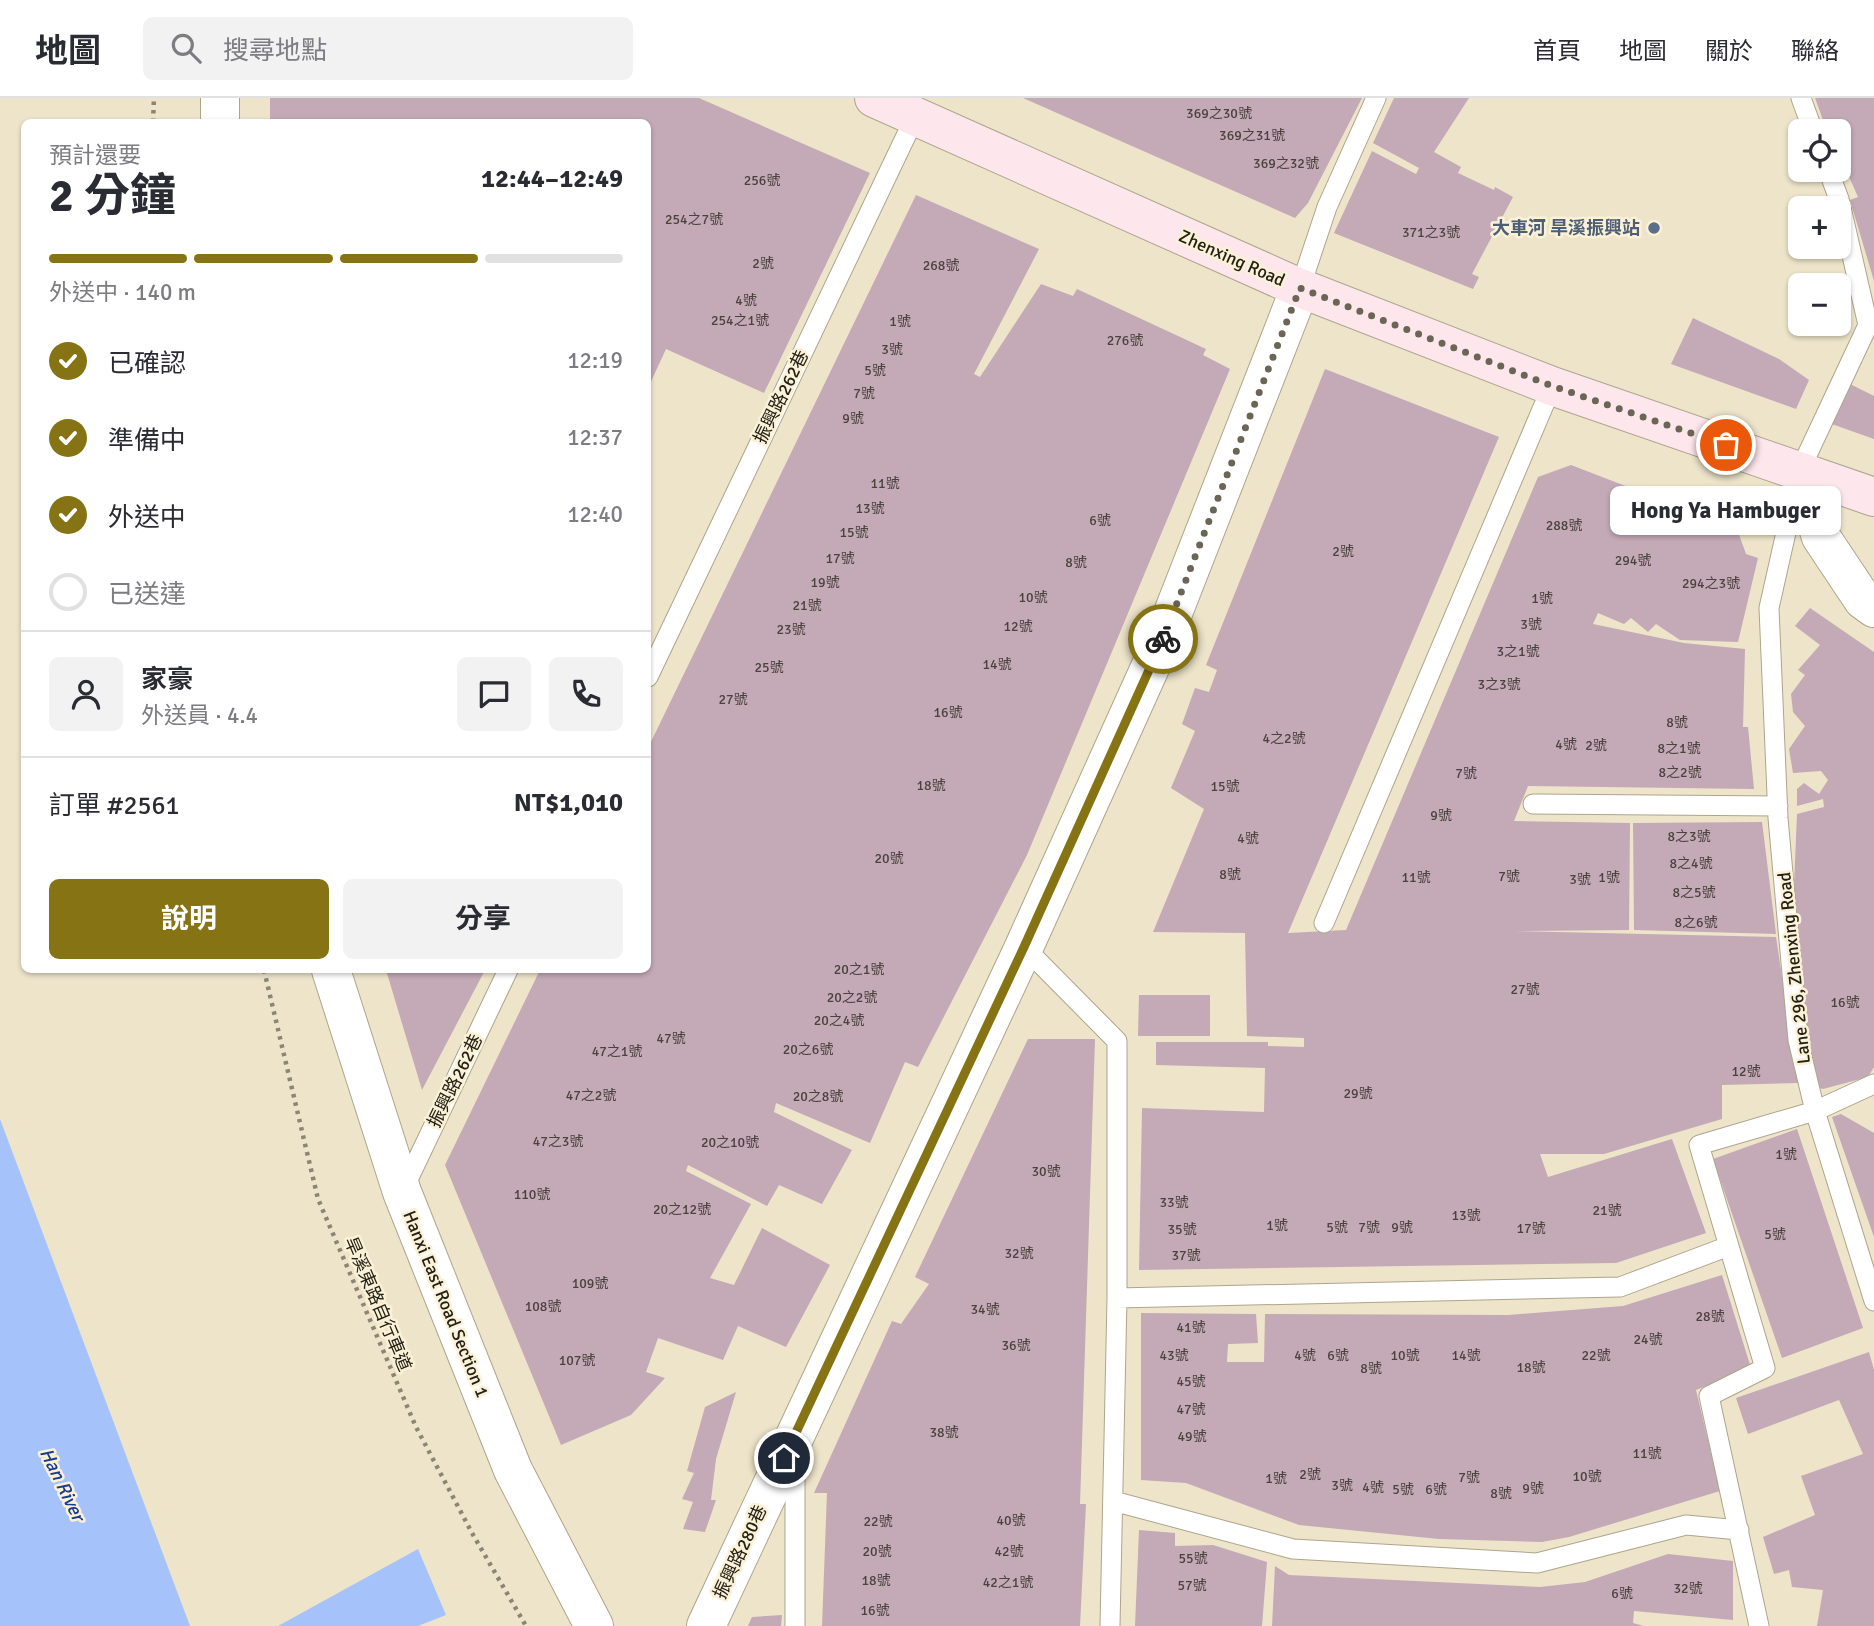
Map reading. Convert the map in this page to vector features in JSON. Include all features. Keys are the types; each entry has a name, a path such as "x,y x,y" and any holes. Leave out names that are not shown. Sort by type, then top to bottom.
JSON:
{"main road":[{"name":"Zhenxing Road","path":"874,98 1300,288 1552,386 1874,497"}],"street":[{"path":"220,98 220,119"},
{"name":"振興路280巷","path":"706,1626 1024,947 1162,641 1300,288"},
{"path":"1800,470 1821,537 1863,600 1874,608"},
{"name":"Hanxi East Road Section 1","path":"332,973 402,1192 513,1470 594,1626"}],"lane":[{"path":"1300,288 1327,206 1376,98"},
{"path":"1801,98 1809,119"},
{"name":"振興路262巷","path":"651,671 915,117"},
{"path":"1832,182 1871,324"},
{"name":"Lane 296, Zhenxing Road","path":"1871,324 1800,470 1769,608 1778,806 1798,1040 1815,1111 1874,1301"},
{"path":"1324,923 1552,386"},
{"path":"1533,804 1778,806"},
{"path":"1024,947 1117,1041 1117,1298 1110,1626"},
{"name":"振興路262巷","path":"402,1192 507,973"},
{"path":"1759,1626 1709,1396 1765,1368 1699,1145 1815,1111 1874,1084"},
{"path":"1117,1298 1620,1287 1729,1246"},
{"path":"795,1626 796,1435"},
{"path":"1113,1501 1293,1549 1536,1563 1686,1525 1739,1530"}],"path":[{"path":"153,119 154,98"},
{"name":"旱溪東路自行車道","path":"265,973 318,1199 416,1427 472,1533 526,1626"}],"water":[{"name":"Han River","path":"0,1119 190,1626 0,1626"},
{"path":"418,1549 446,1615 418,1626 278,1626"}],"building":[{"path":"270,98 699,98 870,173 764,393 666,349 651,382 651,119 270,119"},
{"path":"1023,98 1362,98 1308,203 1295,218"},
{"path":"1394,98 1469,98 1434,152 1461,167 1458,173 1513,197 1472,274 1479,277 1473,289 1334,233 1372,151 1416,174 1419,168 1373,143"},
{"path":"1815,98 1874,98 1874,281 1851,203 1851,200 1858,197 1851,181 1851,119 1823,119"},
{"path":"916,195 1039,249 974,374 980,377 1041,284 1073,296 1077,289 1206,349 1203,355 1230,369 1027,855 918,1067 905,1062 870,1143 776,1103 774,1112 852,1150 822,1204 779,1185 767,1206 688,1165 686,1171 751,1204 710,1278 734,1285 762,1228 830,1265 786,1347 738,1326 723,1360 658,1338 646,1372 665,1378 631,1415 561,1445 445,1165 539,973 651,973 651,742"},
{"path":"1693,318 1779,359 1809,380 1796,409 1671,364"},
{"path":"1325,369 1499,437 1288,933 1346,930 1538,477 1571,465 1737,529 1746,554 1758,558 1738,642 1680,640 1656,624 1648,632 1631,618 1624,624 1598,613 1593,624 1684,643 1745,649 1743,727 1748,727 1754,789 1528,786 1514,821 1630,823 1629,930 1513,931 1776,937 1798,1083 1722,1085 1722,1119 1604,1154 1540,1154 1548,1177 1672,1139 1706,1233 1616,1263 1139,1270 1142,1108 1264,1112 1265,1068 1156,1065 1156,1042 1268,1042 1268,1046 1304,1047 1304,1038 1247,1036 1245,933 1153,932 1204,809 1171,788 1195,731 1182,724 1195,688 1209,692 1217,670 1206,665"},
{"path":"1850,384 1874,396 1874,439 1829,423"},
{"path":"1810,608 1874,652 1874,1067 1868,1077 1823,1089 1814,1087 1793,909 1797,814 1824,807 1823,799 1797,806 1797,789 1804,783 1819,794 1828,780 1821,771 1793,773 1789,749 1805,726 1793,712 1791,694 1805,675 1798,670 1820,645 1795,626"},
{"path":"1762,822 1776,934 1634,930 1633,823"},
{"path":"387,973 483,973 422,1090"},
{"path":"1139,995 1210,995 1210,1036 1138,1036"},
{"path":"1028,1039 1095,1039 1080,1504 1086,1504 1080,1626 822,1626 827,1493 814,1493 892,1321 901,1324 929,1284 915,1277"},
{"path":"1841,1114 1874,1133 1874,1237 1832,1117"},
{"path":"1797,1129 1863,1328 1782,1358 1713,1159"},
{"path":"1722,1275 1751,1368 1696,1390 1720,1491 1569,1537 1542,1542 1439,1539 1299,1525 1186,1483 1141,1480 1141,1313 1256,1314 1258,1343 1228,1344 1227,1362 1264,1362 1265,1314 1508,1315 1623,1306"},
{"path":"1869,1352 1874,1370 1874,1626 1817,1626 1823,1590 1792,1587 1789,1570 1774,1574 1763,1537 1815,1515 1801,1476 1863,1454 1839,1400 1748,1434 1736,1398"},
{"path":"736,1392 716,1459 711,1500 716,1500 705,1532 683,1529 693,1502 682,1499 694,1473 687,1471 705,1407"},
{"path":"1139,1530 1175,1533 1175,1546 1213,1545 1267,1562 1262,1626 1135,1626"},
{"path":"1668,1554 1733,1561 1733,1620 1634,1611 1633,1623 1644,1626 1272,1626 1275,1566 1289,1575 1540,1587 1585,1582"},
{"path":"782,1615 781,1626 748,1626 752,1617"}],"way so far":[{"path":"1163,639 1300,288 1552,386 1726,445"}],"place":[{"name":"大車河 旱溪振興站","path":"1654,228"},
{"name":"Hong Ya Hambuger","path":"1726,445"}],"route":[{"path":"784,1458 1024,947 1163,639"}]}
